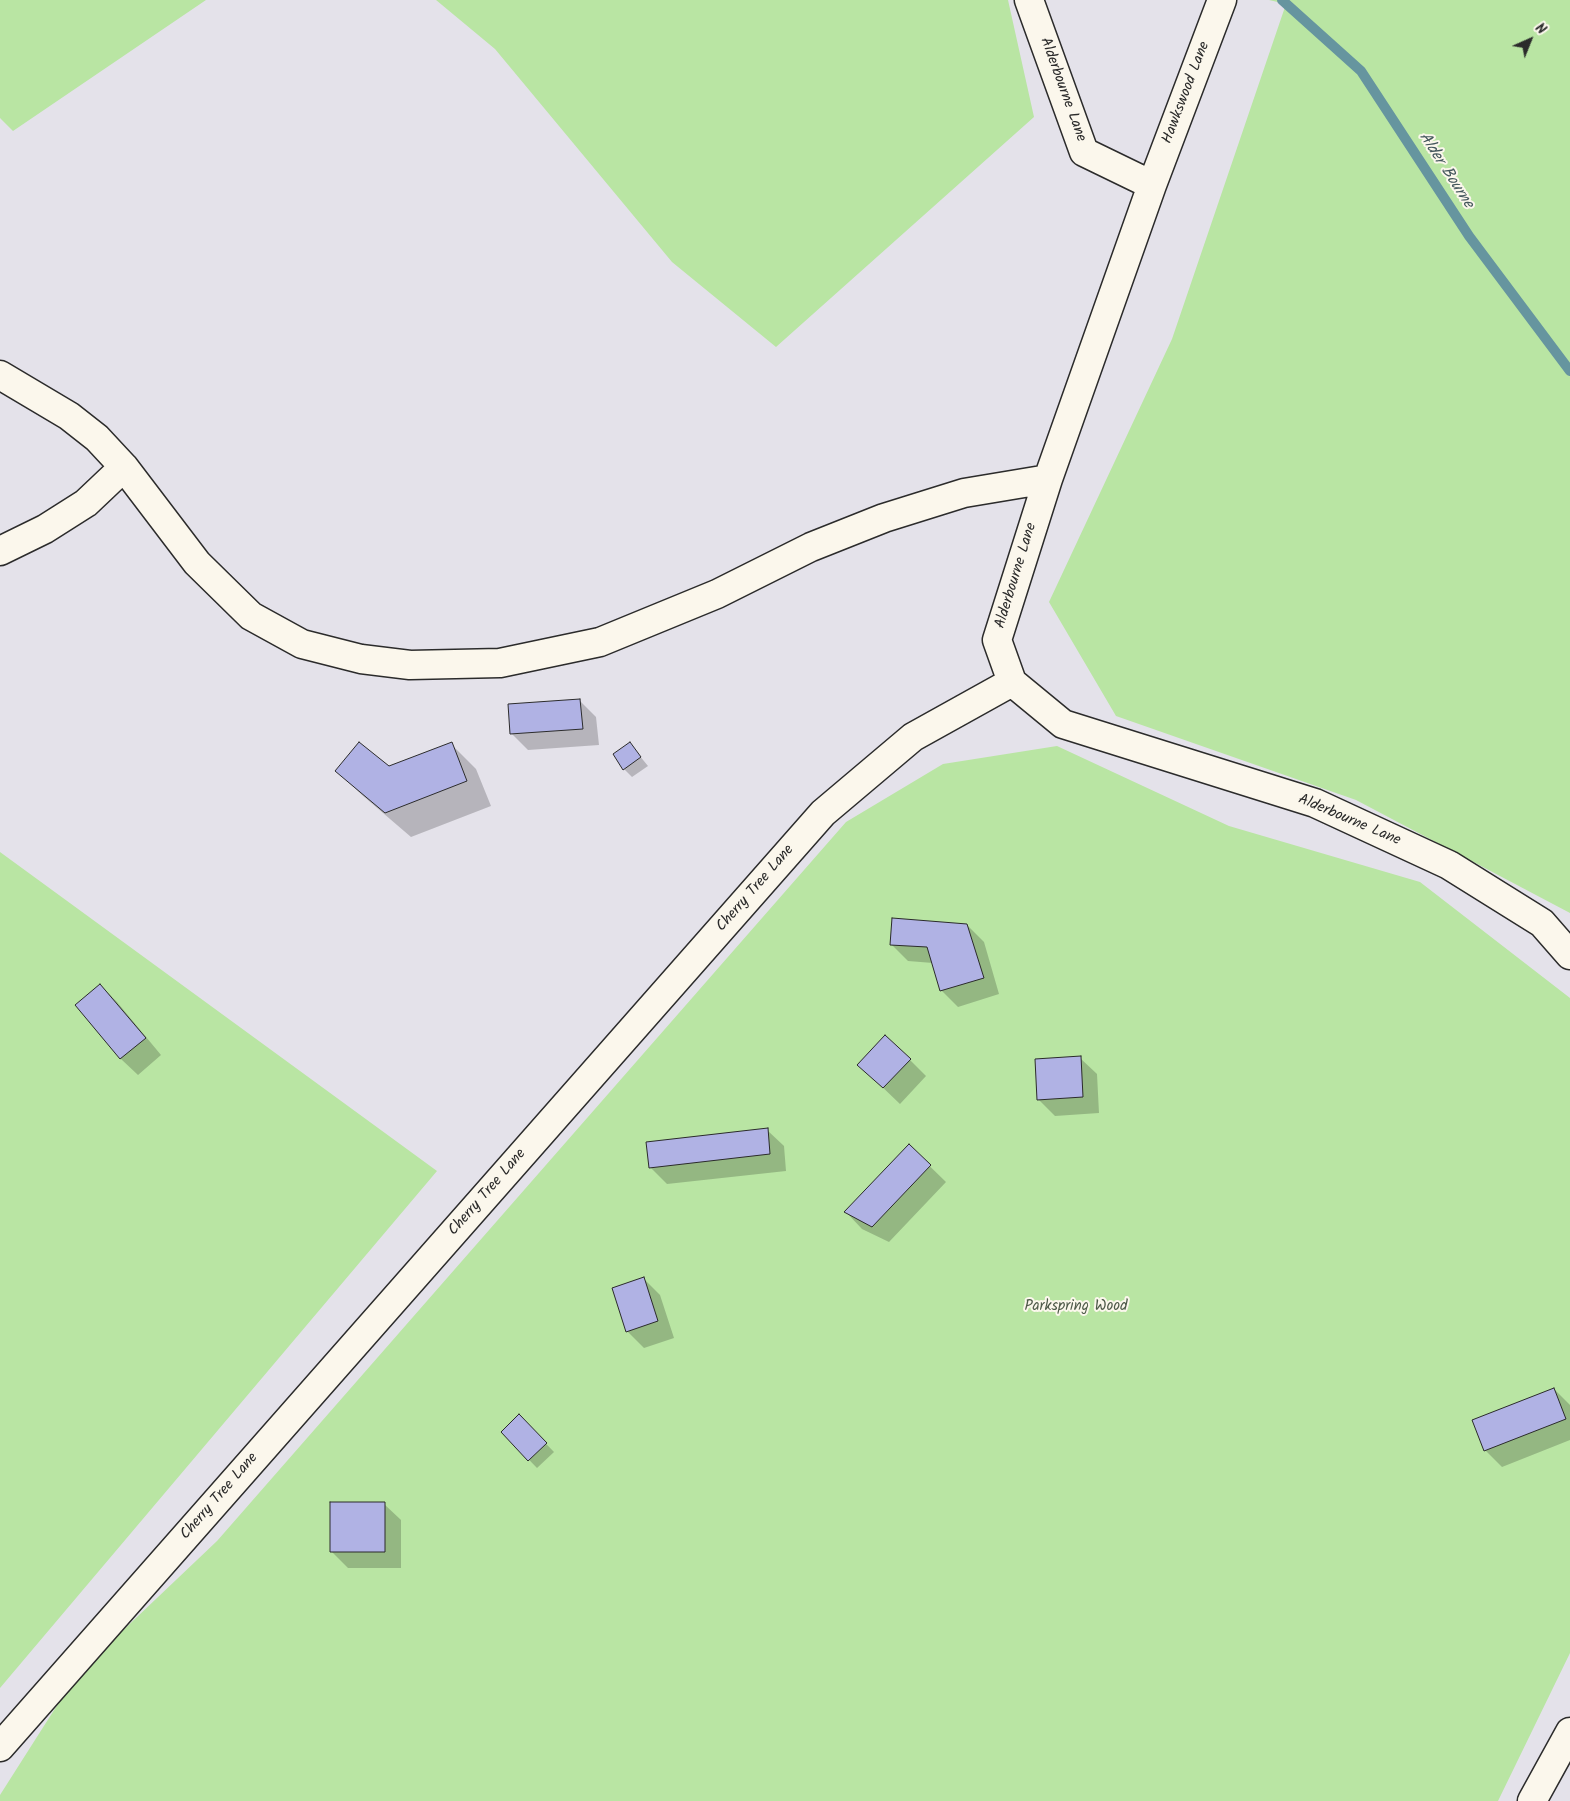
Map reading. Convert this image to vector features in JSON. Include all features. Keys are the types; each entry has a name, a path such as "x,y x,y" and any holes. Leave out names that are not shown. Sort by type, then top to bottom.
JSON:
{"street":[{"name":"Alderbourne Lane","path":"1029,0 1084,152 1152,185 1048,479 997,640 1012,682 1063,724 1315,803 1449,865 1542,923 1570,955"},
{"name":"Hawkswood Lane","path":"1152,185 1222,0"},
{"path":"0,375 69,416 97,438 124,467 197,563 251,616 302,644 361,659 410,665 500,663 600,642 717,594 811,547 884,518 964,493 1048,479"},
{"path":"0,551 45,528 86,503 124,467"},
{"name":"Cherry Tree Lane","path":"0,1747 823,813 913,737 1012,682"},
{"path":"1532,1801 1570,1732"}],"green space":[{"path":"0,0 206,0 13,131 0,118"},
{"path":"436,0 1008,0 1034,117 776,347 672,262 495,49"},
{"path":"1269,0 1570,0 1570,913 1356,800 1116,716 1049,602 1172,339 1286,4"},
{"name":"Parkspring Wood","path":"1057,746 1229,826 1420,882 1570,998 1570,1653 1498,1801 0,1801 0,1795 77,1674 217,1541 846,822 943,764"},
{"path":"0,852 437,1171 0,1688"}],"building":[{"path":"580,699 583,729 510,734 508,704"},
{"path":"359,742 389,766 452,742 467,781 385,813 335,771"},
{"path":"630,742 641,757 623,770 613,754"},
{"path":"892,918 967,924 984,978 940,991 927,947 890,945"},
{"path":"100,984 146,1038 120,1059 75,1005"},
{"path":"885,1035 911,1059 883,1088 857,1065"},
{"path":"1081,1056 1083,1097 1037,1100 1035,1059"},
{"path":"768,1128 770,1154 649,1168 646,1142"},
{"path":"909,1144 931,1165 872,1227 844,1212"},
{"path":"644,1277 658,1321 626,1332 612,1288"},
{"path":"1554,1388 1566,1419 1484,1451 1472,1420"},
{"path":"519,1414 547,1443 528,1461 501,1432"},
{"path":"330,1502 385,1502 385,1552 330,1552"}],"waterway":[{"name":"Alder Bourne","path":"1282,0 1361,71 1469,236 1570,371"}]}
